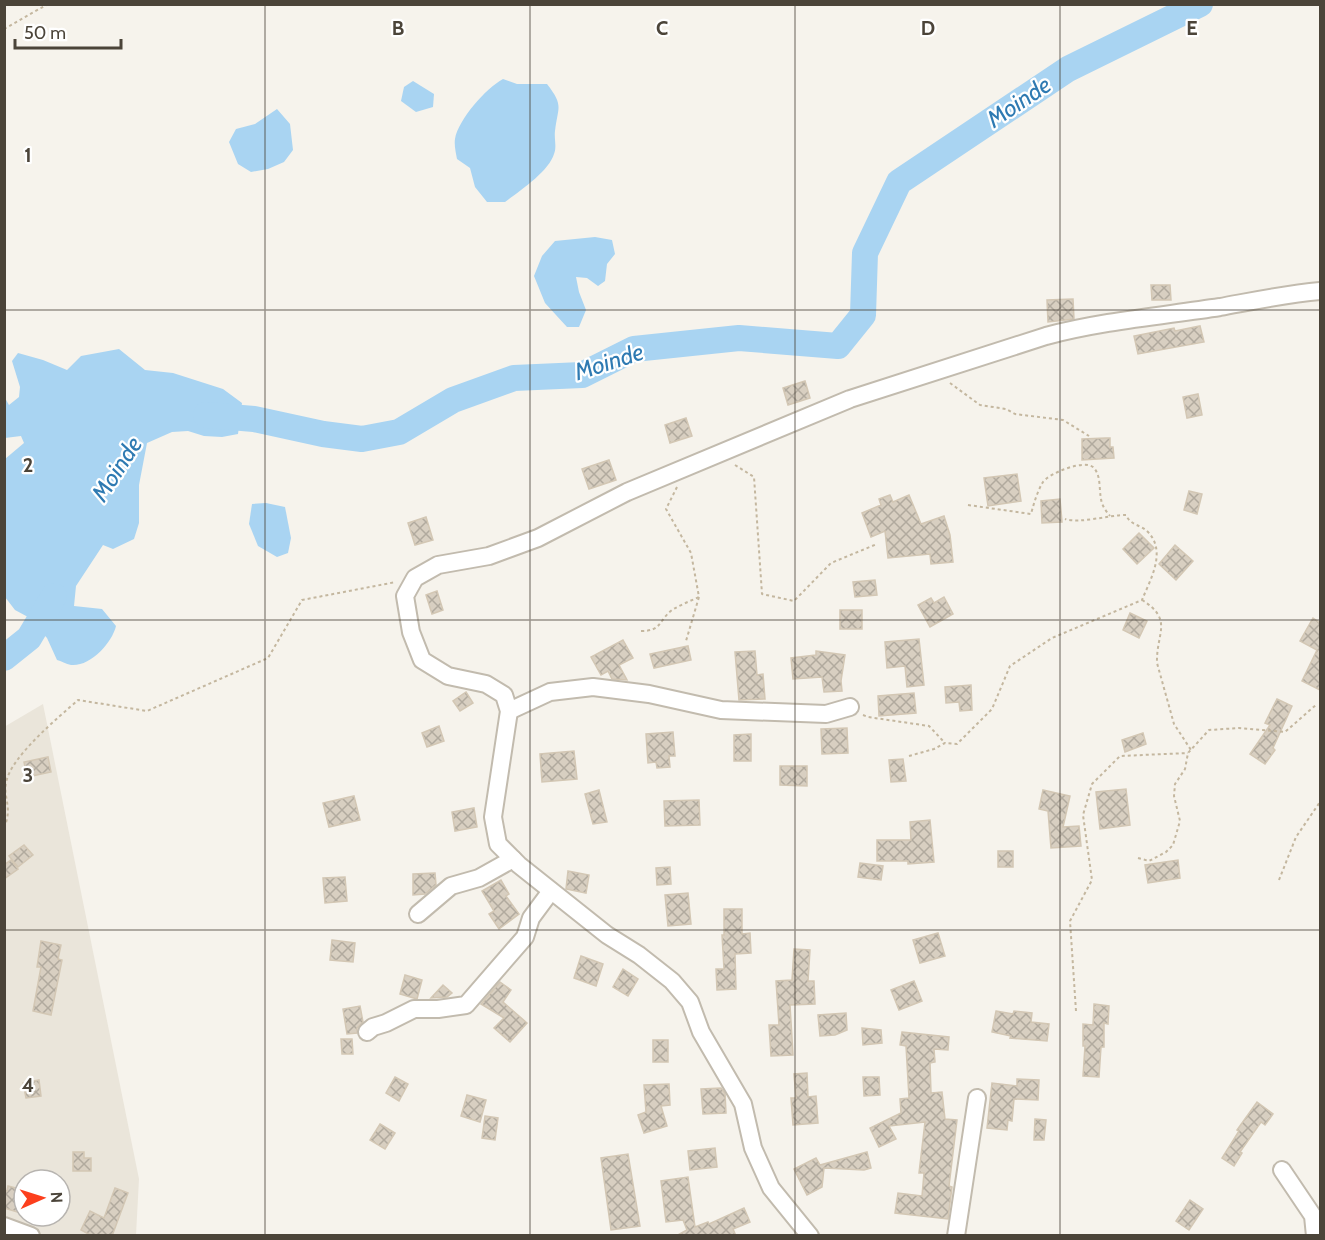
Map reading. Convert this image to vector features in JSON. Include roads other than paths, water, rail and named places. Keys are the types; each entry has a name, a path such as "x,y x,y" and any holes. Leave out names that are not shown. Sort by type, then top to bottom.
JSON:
{"street":[{"path":"806,1234 771,1188 753,1148 743,1104 701,1032 690,1002 672,981 639,955 607,935 513,859 498,844 492,817 509,711 504,695 486,684 448,676 422,660 411,632 405,596 415,578 438,565 489,556 538,538 627,492 850,399 1076,328 1320,291"},
{"path":"509,711 550,692 593,687 649,694 721,710 826,714 850,707"},
{"path":"418,914 451,886 479,878 513,859"},
{"path":"367,1032 373,1027 414,1009 438,1009 466,1005 525,937 531,918 552,891"},
{"path":"956,1236 977,1098"},
{"path":"1282,1170 1313,1216 1315,1236"},
{"path":"4,1226 31,1236"}],"water":[{"path":"503,79 517,84 547,84 558,102 555,148 546,167 526,186 505,202 487,202 475,187 470,168 457,159 455,139 461,123 474,105"},
{"path":"413,81 434,94 433,107 416,112 401,101 404,87"},
{"path":"277,109 290,124 293,150 284,162 268,169 251,172 238,164 229,142 236,129 255,124"},
{"path":"595,237 612,240 615,254 607,264 605,281 598,286 587,278 576,277 586,310 579,327 567,327 545,303 534,276 542,256 555,241"},
{"path":"119,349 145,370 173,373 223,389 242,403 238,434 222,437 204,436 188,431 172,432 147,443 139,485 139,523 134,539 113,549 103,545 76,586 74,606 102,609 116,626 114,633 93,658 78,665 71,665 57,660 47,638 28,617 15,610 5,597 5,459 24,443 21,436 5,438 5,398 9,405 19,397 20,387 12,361 18,353 67,370 81,356"},
{"path":"266,503 285,507 291,538 288,553 277,557 258,546 249,524 252,504"}],"waterway":[{"name":"Moinde","path":"206,415 254,419 323,434 362,439 399,432 453,400 514,378 582,375 634,349 739,338 838,346 863,315 865,253 899,182 1068,69 1200,4"},
{"name":"Moinde","path":"4,658 29,638 54,596"}]}
